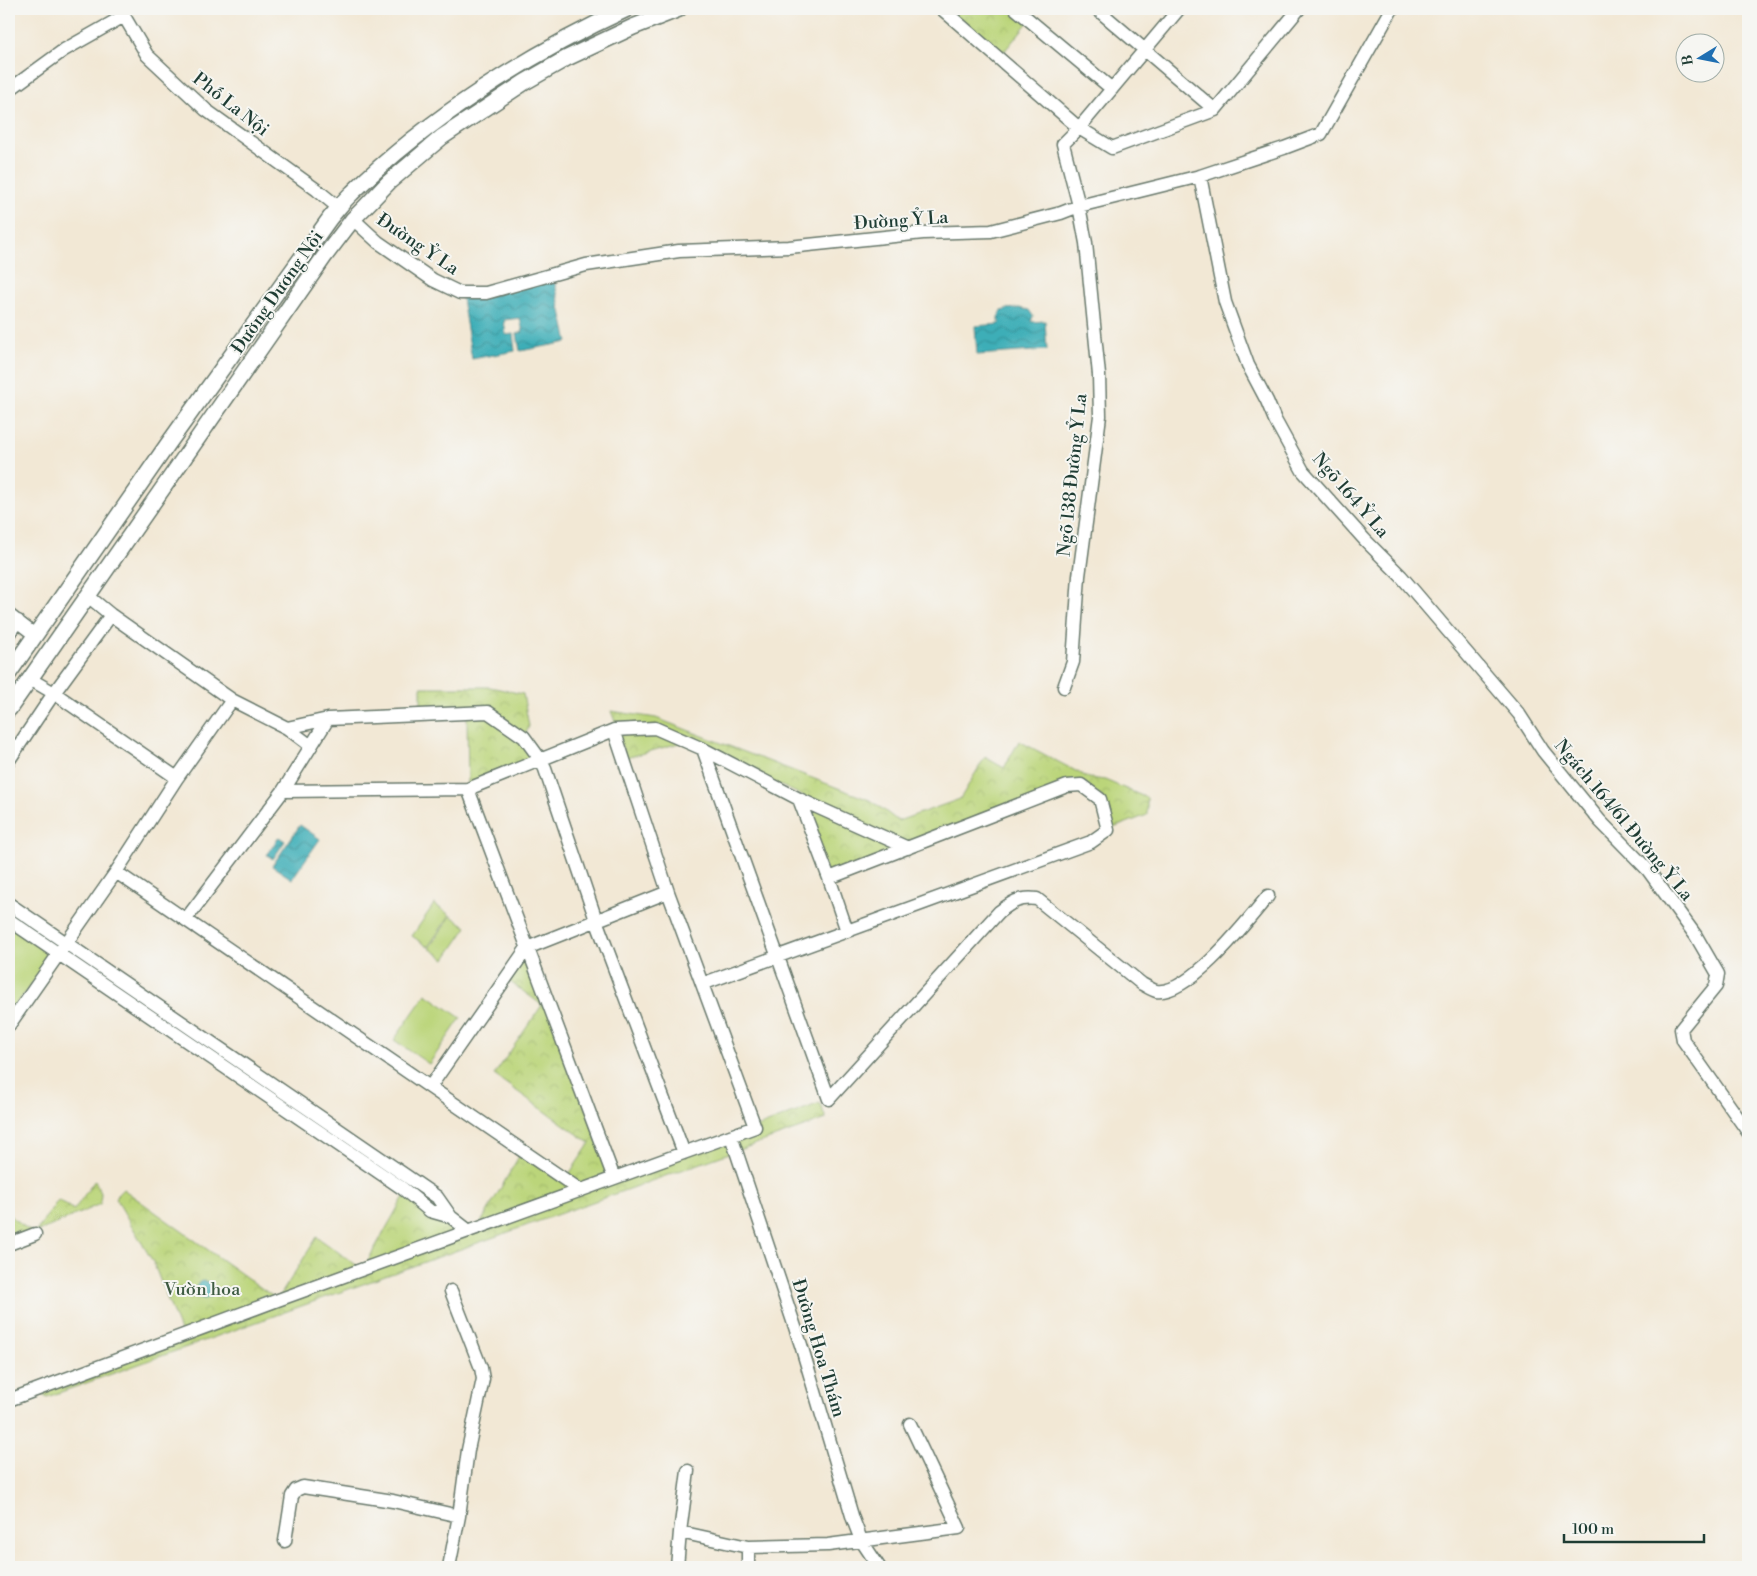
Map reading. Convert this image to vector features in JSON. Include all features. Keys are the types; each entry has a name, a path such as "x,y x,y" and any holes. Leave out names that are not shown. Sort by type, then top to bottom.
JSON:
{"main road":[{"name":"Đường Dương Nội","path":"9,673 174,436 330,218 350,194 407,144 479,92 546,50 627,9"},
{"name":"Đường Dương Nội","path":"9,709 324,257 353,219 390,182 442,137 525,82 567,58 608,38 679,9"},
{"path":"339,208 353,219"}],"street":[{"path":"942,9 1079,128 1112,148 1215,110 1299,9"},
{"path":"1016,9 1112,89"},
{"path":"1097,9 1215,110"},
{"path":"1079,128 1179,9"},
{"name":"Đường Ỷ La","path":"353,219 378,242 433,280 460,292 486,293 586,265 679,251 789,247 923,233 991,231 1061,213 1079,206 1200,176 1321,134 1392,9"},
{"name":"Phố La Nội","path":"123,12 147,55 206,110 339,208"},
{"path":"9,90 64,50 123,12"},
{"name":"Ngõ 138 Đường Ỷ La","path":"1064,687 1074,662 1079,576 1100,416 1099,375 1086,243 1079,206 1063,144 1079,128"},
{"name":"Ngõ 164 Ỷ La","path":"1200,176 1225,302 1248,364 1267,401 1274,420 1303,471 1401,576 1519,714"},
{"path":"88,596 111,615 232,700 286,728 311,746"},
{"path":"9,760 54,693 111,615"},
{"path":"9,633 13,618 35,635"},
{"path":"30,679 54,693 177,778"},
{"path":"9,1025 116,872 177,778 232,700"},
{"path":"286,728 328,719 488,712 524,737 540,759 548,776 596,920 684,1153"},
{"name":"Ngách 164/61 Đường Ỷ La","path":"1519,714 1543,751 1594,814 1648,870 1696,936 1718,974 1716,986 1682,1029 1683,1040 1748,1132"},
{"path":"186,919 283,791 328,719"},
{"path":"283,791 468,789 614,730 656,728 703,749 799,798 908,848"},
{"path":"9,1400 755,1127 668,892 614,730"},
{"path":"703,749 829,1099 999,912 1012,902 1025,898 1037,899 1142,984 1156,991 1169,989 1188,980 1212,960 1268,896"},
{"path":"525,765 548,776"},
{"path":"702,984 1091,842 1108,830 1100,799 1081,785 1067,786 829,878"},
{"path":"468,789 614,1178"},
{"path":"799,798 829,878 846,931"},
{"path":"116,872 580,1190"},
{"path":"430,1087 527,948 668,892"},
{"path":"9,904 62,948"},
{"path":"9,920 62,948 437,1197 451,1217 469,1231"},
{"name":"Đường Hoa Thám","path":"730,1136 801,1345 853,1519 861,1540 879,1567"},
{"path":"9,1244 35,1234"},
{"path":"449,1567 459,1516 468,1450 483,1379 481,1368 451,1291"},
{"path":"680,1532 748,1547 828,1545 910,1536 959,1528 910,1424"},
{"path":"677,1567 688,1471"},
{"path":"285,1541 292,1496 296,1490 303,1487 393,1501 459,1516"},
{"path":"748,1547 748,1567"}],"green space":[{"path":"943,9 1015,9 1029,21 999,58"},
{"path":"421,687 490,687 523,694 529,726 525,736 488,711 421,715"},
{"path":"611,711 656,718 872,801 898,821 960,799 985,757 1004,768 1019,741 1089,778 1105,780 1147,798 1147,815 1108,830 1103,798 1082,781 908,844 655,728 617,727"},
{"path":"488,713 539,759 468,789 467,714"},
{"path":"655,729 683,742 626,758 616,731"},
{"path":"800,799 907,848 829,878"},
{"path":"434,904 450,915 428,947 412,936"},
{"path":"451,916 467,927 445,959 429,948"},
{"path":"9,923 54,954 9,1014"},
{"path":"527,949 613,1178 580,1190 565,1180 590,1143 494,1075 542,1005 506,979"},
{"path":"426,994 461,1018 429,1064 394,1040"},
{"path":"820,1103 826,1119 736,1151 731,1137"},
{"name":"Vườn hoa","path":"730,1137 735,1151 47,1397 36,1389 182,1336 153,1262 115,1197 123,1189 278,1300"},
{"path":"522,1151 577,1190 479,1226"},
{"path":"95,1180 101,1193 100,1204 35,1233 58,1200 74,1210"},
{"path":"406,1193 459,1234 363,1269"},
{"path":"9,1215 34,1234 9,1244"},
{"path":"317,1237 362,1269 278,1299"}],"water":[{"path":"553,275 568,342 520,351 517,334 523,332 520,318 504,320 506,335 513,334 515,351 472,359 461,293"},
{"path":"1019,308 1029,310 1033,316 1031,322 1045,321 1047,350 977,355 975,326 1000,324 998,319 1000,312"},
{"path":"300,825 320,839 292,879 272,866"},
{"path":"279,837 285,841 273,859 267,855"},
{"path":"204,1281 210,1284 213,1290 210,1296 204,1299 198,1296 195,1290 198,1284"}]}
